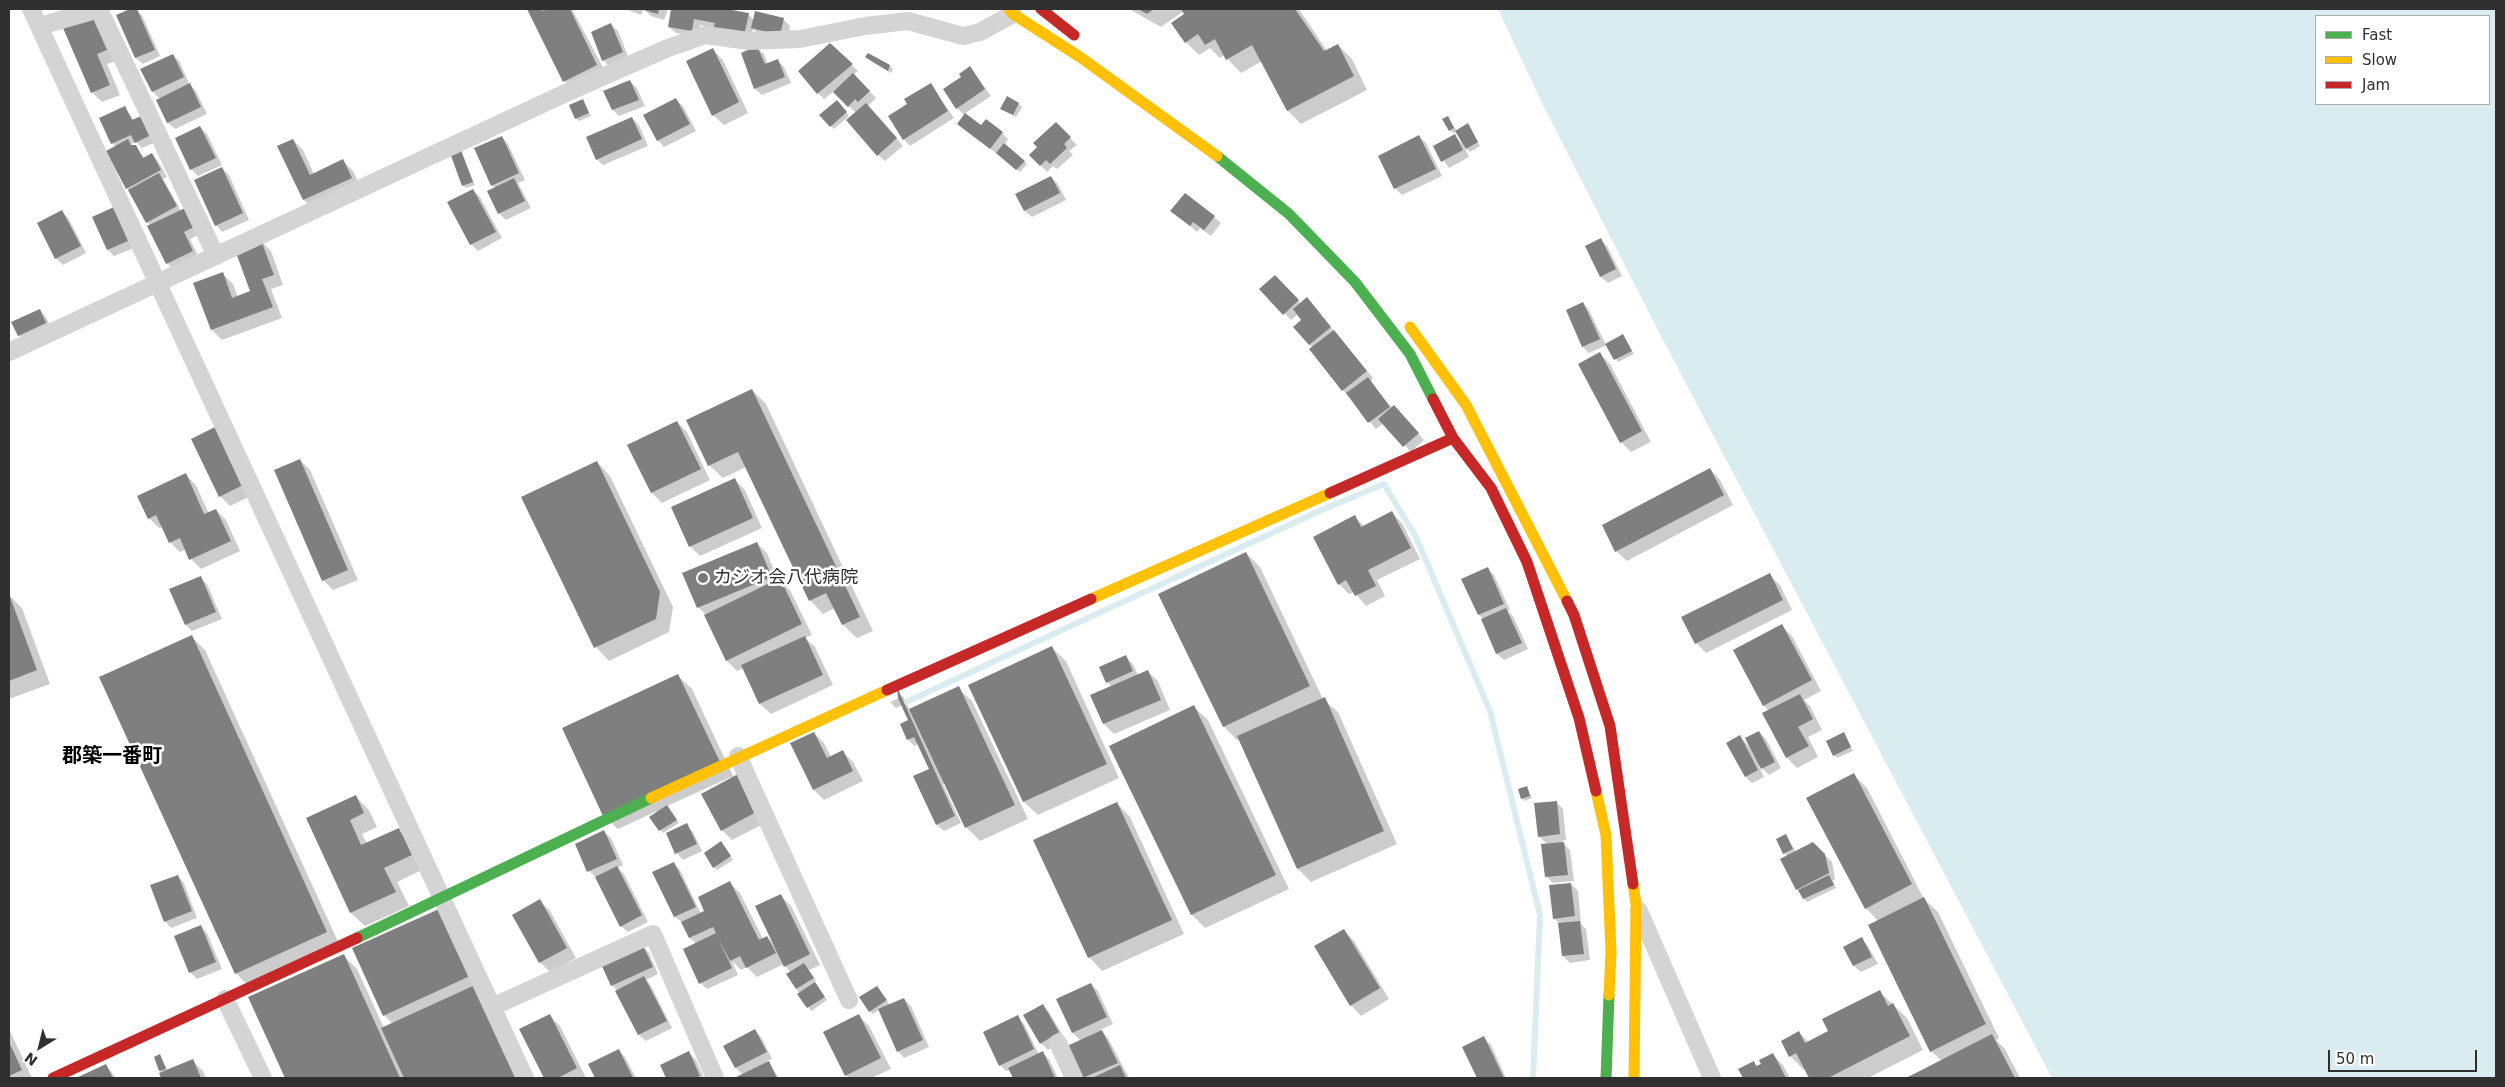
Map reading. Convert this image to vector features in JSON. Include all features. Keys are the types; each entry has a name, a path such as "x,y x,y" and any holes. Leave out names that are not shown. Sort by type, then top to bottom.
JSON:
{"street":[{"path":"31,9 525,1078"},
{"path":"40,26 99,9 216,256"},
{"path":"1041,9 1082,41"},
{"path":"9,352 577,88 668,48 705,35 748,41 800,39 865,26 908,21 963,36 980,32 1011,11 1080,57 1214,153 1289,214 1355,282 1410,354 1453,438 1492,488 1527,562 1579,718 1606,835 1712,1078"},
{"path":"1250,167 1303,211"},
{"path":"1404,319 1466,406 1574,615 1610,726 1636,904 1634,1078"},
{"path":"53,1078 442,898 738,756 1453,438"},
{"path":"738,756 850,1000"},
{"path":"1606,835 1611,952 1606,1078"},
{"path":"492,1007 653,934 715,1078"},
{"path":"225,998 263,1078"},
{"path":"1058,1043 1074,1078"}],"shaded area":[{"path":"1498,9 2496,9 2496,1078 2052,1078 1663,340 1543,105"}],"building":[{"path":"130,9 137,9 155,50 135,58 116,15"},
{"path":"527,9 541,9 543,11 548,9 570,9 597,65 563,82"},
{"path":"640,9 659,9 658,14"},
{"path":"671,9 726,9 749,13 744,36 713,30 715,23 694,19 692,31 668,27"},
{"path":"1138,9 1154,9 1147,14"},
{"path":"1181,9 1295,9 1324,51 1338,44 1354,76 1287,111 1252,45 1226,60 1215,39 1205,45 1198,34 1185,43 1171,23 1184,14"},
{"path":"755,11 784,18 780,35 751,28"},
{"path":"92,16 107,50 97,54 110,85 91,93 63,28"},
{"path":"611,23 623,52 602,61 591,32"},
{"path":"830,43 853,64 817,94 798,71"},
{"path":"757,46 765,64 778,59 785,77 754,89 741,53"},
{"path":"713,48 739,102 712,116 686,61"},
{"path":"868,53 890,65 888,71 865,57"},
{"path":"173,54 184,77 152,92 140,69"},
{"path":"970,66 985,89 956,109 943,89 961,77 959,74"},
{"path":"853,73 870,91 858,102 855,99 848,107 833,92"},
{"path":"630,80 639,100 612,110 603,91"},
{"path":"190,83 201,107 167,123 156,100"},
{"path":"931,83 948,111 903,140 888,116 907,104 904,99"},
{"path":"1007,96 1019,103 1013,115 1000,109"},
{"path":"676,98 690,124 657,141 643,115"},
{"path":"583,99 589,113 575,119 569,105"},
{"path":"837,100 847,112 830,127 819,115"},
{"path":"866,103 897,138 877,156 846,120"},
{"path":"125,106 132,120 146,114 155,133 135,143 131,135 111,144 99,118"},
{"path":"965,113 981,125 986,119 1003,132 990,149 957,124"},
{"path":"1448,116 1454,128 1449,131 1442,119"},
{"path":"632,117 642,139 596,160 586,137"},
{"path":"1056,122 1071,137 1064,144 1067,148 1050,164 1046,160 1040,166 1029,155 1037,147 1033,143"},
{"path":"1468,123 1478,142 1466,149 1455,131"},
{"path":"200,126 216,158 190,170 175,138"},
{"path":"1455,134 1463,150 1441,162 1433,146"},
{"path":"1419,135 1436,169 1394,189 1378,156"},
{"path":"502,136 519,173 491,186 474,148"},
{"path":"128,139 131,145 136,145 143,158 152,153 161,170 126,189 106,151"},
{"path":"293,139 310,175 343,159 352,178 303,200 277,146"},
{"path":"1004,143 1025,161 1016,170 996,153"},
{"path":"461,150 473,182 462,186 450,153"},
{"path":"222,167 243,213 215,226 194,180"},
{"path":"159,173 177,206 146,223 128,190"},
{"path":"1051,176 1060,193 1024,211 1015,194"},
{"path":"514,178 525,201 498,214 487,191"},
{"path":"473,189 496,232 470,245 447,202"},
{"path":"1185,193 1215,216 1204,230 1193,222 1190,226 1170,211"},
{"path":"114,207 128,241 107,250 92,217"},
{"path":"185,208 194,227 184,232 193,251 166,264 147,226"},
{"path":"62,210 81,246 55,259 37,223"},
{"path":"1601,238 1616,269 1600,277 1585,246"},
{"path":"261,240 274,275 262,279 273,307 211,330 193,283 223,272 232,298 250,291 235,250"},
{"path":"1275,275 1299,300 1283,315 1259,289"},
{"path":"1307,297 1331,327 1309,345 1293,327 1301,320 1293,309"},
{"path":"1583,302 1600,339 1582,347 1566,310"},
{"path":"40,309 46,323 18,336 11,322"},
{"path":"1334,330 1367,371 1342,391 1309,349"},
{"path":"1623,334 1632,351 1614,360 1605,344"},
{"path":"1600,352 1642,431 1620,443 1578,364"},
{"path":"1368,377 1390,407 1368,423 1346,393"},
{"path":"752,389 860,617 842,625 826,593 809,601 738,452 708,466 686,420"},
{"path":"1394,405 1419,433 1403,447 1378,419"},
{"path":"677,421 701,469 651,493 627,445"},
{"path":"217,426 245,484 219,497 191,439"},
{"path":"300,459 348,570 322,581 274,470"},
{"path":"597,461 660,592 656,619 594,648 521,497"},
{"path":"1710,468 1724,495 1615,552 1602,525"},
{"path":"186,473 204,514 216,509 231,541 189,560 180,538 169,543 156,515 148,519 137,496"},
{"path":"735,478 753,518 689,547 671,507"},
{"path":"1392,511 1411,548 1368,570 1376,586 1355,596 1346,580 1338,585 1313,537 1355,515 1361,527"},
{"path":"757,542 772,577 697,608 682,573"},
{"path":"1246,552 1310,686 1223,727 1158,594"},
{"path":"1488,567 1504,604 1478,615 1461,579"},
{"path":"1770,573 1783,600 1695,644 1681,617"},
{"path":"201,576 216,612 185,625 169,589"},
{"path":"780,578 802,624 726,661 704,615"},
{"path":"9,594 37,670 9,681"},
{"path":"1506,608 1522,643 1496,654 1481,619"},
{"path":"1782,624 1812,680 1763,706 1733,650"},
{"path":"192,635 327,932 235,974 99,677"},
{"path":"805,636 823,675 759,704 741,665"},
{"path":"1052,646 1107,764 1023,802 968,685"},
{"path":"1126,655 1133,671 1106,683 1099,667"},
{"path":"1148,670 1161,700 1103,724 1090,695"},
{"path":"678,674 720,762 603,816 562,728"},
{"path":"959,686 1015,805 965,828 909,709"},
{"path":"897,687 955,816 936,825 913,776 929,769 914,737 907,740 900,724 908,720 898,698"},
{"path":"1800,694 1813,719 1798,727 1809,746 1786,758 1762,713"},
{"path":"1325,697 1384,831 1297,869 1237,736"},
{"path":"1194,705 1276,875 1191,915 1109,746"},
{"path":"1759,731 1775,762 1761,769 1745,738"},
{"path":"814,732 827,758 843,750 853,771 813,790 790,743"},
{"path":"1844,732 1851,747 1833,756 1826,741"},
{"path":"1740,735 1758,770 1745,777 1726,743"},
{"path":"740,773 760,810 721,831 701,794"},
{"path":"1854,773 1912,884 1865,909 1806,798"},
{"path":"1527,786 1530,796 1521,799 1518,789"},
{"path":"356,795 364,813 350,820 361,845 399,828 412,855 384,868 396,892 350,913 306,818"},
{"path":"1557,801 1560,834 1538,837 1534,803"},
{"path":"1117,802 1172,920 1088,958 1033,840"},
{"path":"667,805 677,820 659,831 649,817"},
{"path":"687,823 697,844 675,854 666,833"},
{"path":"604,830 617,859 587,872 575,844"},
{"path":"1786,834 1793,849 1783,854 1776,839"},
{"path":"721,841 731,856 713,868 704,853"},
{"path":"1564,842 1568,875 1545,877 1541,844"},
{"path":"1813,842 1825,854 1829,873 1796,890 1780,859"},
{"path":"674,862 696,907 674,917 652,872"},
{"path":"617,866 642,915 620,927 595,877"},
{"path":"178,875 192,911 164,922 150,885"},
{"path":"1829,875 1834,885 1803,899 1798,890"},
{"path":"730,881 759,940 767,936 776,953 746,968 740,956 730,961 718,938 732,968 699,984 683,949 716,933 713,927 689,938 681,922 704,911 698,897"},
{"path":"1571,883 1575,916 1553,919 1549,885"},
{"path":"781,894 810,954 784,967 755,906"},
{"path":"1924,897 1986,1024 1930,1052 1868,925"},
{"path":"540,899 567,948 539,963 512,915"},
{"path":"439,909 470,976 383,1016 352,948"},
{"path":"1580,921 1584,954 1562,956 1558,923"},
{"path":"201,925 216,962 189,973 174,936"},
{"path":"1344,929 1380,988 1350,1006 1314,946"},
{"path":"1862,937 1872,957 1853,966 1843,947"},
{"path":"643,945 653,967 611,986 601,964"},
{"path":"344,954 400,1078 285,1078 248,997"},
{"path":"804,963 814,978 796,989 786,974"},
{"path":"644,976 667,1021 638,1035 615,991"},
{"path":"815,982 825,997 807,1008 797,994"},
{"path":"1091,983 1107,1017 1072,1033 1056,999"},
{"path":"475,985 518,1078 404,1078 381,1028"},
{"path":"877,986 887,1000 869,1012 859,997"},
{"path":"1880,990 1888,1006 1893,1003 1910,1036 1828,1078 1809,1078 1796,1053 1789,1057 1781,1041 1799,1031 1805,1043 1828,1031 1822,1019"},
{"path":"904,998 923,1040 897,1052 878,1009"},
{"path":"1043,1004 1059,1032 1040,1044 1023,1015"},
{"path":"550,1014 577,1068 558,1078 544,1078 519,1029"},
{"path":"859,1014 881,1058 845,1076 823,1032"},
{"path":"1018,1015 1034,1049 999,1066 983,1032"},
{"path":"755,1029 767,1052 735,1068 723,1046"},
{"path":"1102,1030 1118,1063 1082,1078 1067,1046"},
{"path":"1992,1034 2015,1078 1906,1078"},
{"path":"1484,1036 1504,1078 1477,1078 1462,1047"},
{"path":"9,1042 22,1070 9,1076"},
{"path":"619,1049 633,1078 595,1078 588,1064"},
{"path":"689,1051 700,1076 695,1078 666,1078 660,1065"},
{"path":"1043,1051 1055,1078 1013,1078 1008,1068"},
{"path":"1773,1053 1786,1078 1743,1078 1738,1069 1754,1061 1756,1066 1761,1064 1759,1060"},
{"path":"160,1054 166,1069 159,1071 154,1057"},
{"path":"193,1059 201,1078 161,1078 159,1073"},
{"path":"769,1061 777,1078 734,1078"},
{"path":"106,1064 113,1078 76,1078"},
{"path":"1120,1065 1126,1078 1092,1078"}],"waterway":[{"path":"906,702 1324,509 1384,484 1416,537 1490,711 1540,915 1533,1078"}],"traffic: fast":[{"path":"1217,156 1289,214 1355,282 1410,354 1433,399"},
{"path":"357,938 651,798"},
{"path":"1606,1078 1609,995"}],"traffic: slow":[{"path":"1009,9 1013,14 1080,57 1217,156"},
{"path":"1410,327 1466,405 1567,601"},
{"path":"1091,599 1330,493"},
{"path":"651,798 887,690"},
{"path":"1596,791 1606,835 1611,952 1609,995"},
{"path":"1633,884 1636,904 1634,1078"}],"traffic: jam":[{"path":"1041,9 1074,35"},
{"path":"1433,399 1453,438 1491,488 1527,562 1579,718 1596,791"},
{"path":"1330,493 1453,438"},
{"path":"887,690 1091,599"},
{"path":"1567,601 1574,615 1610,726 1633,884"},
{"path":"53,1078 357,938"}],"place":[{"name":"カジオ会八代病院","path":"703,578"}],"district":[{"name":"郡築一番町","path":"112,757"}]}
